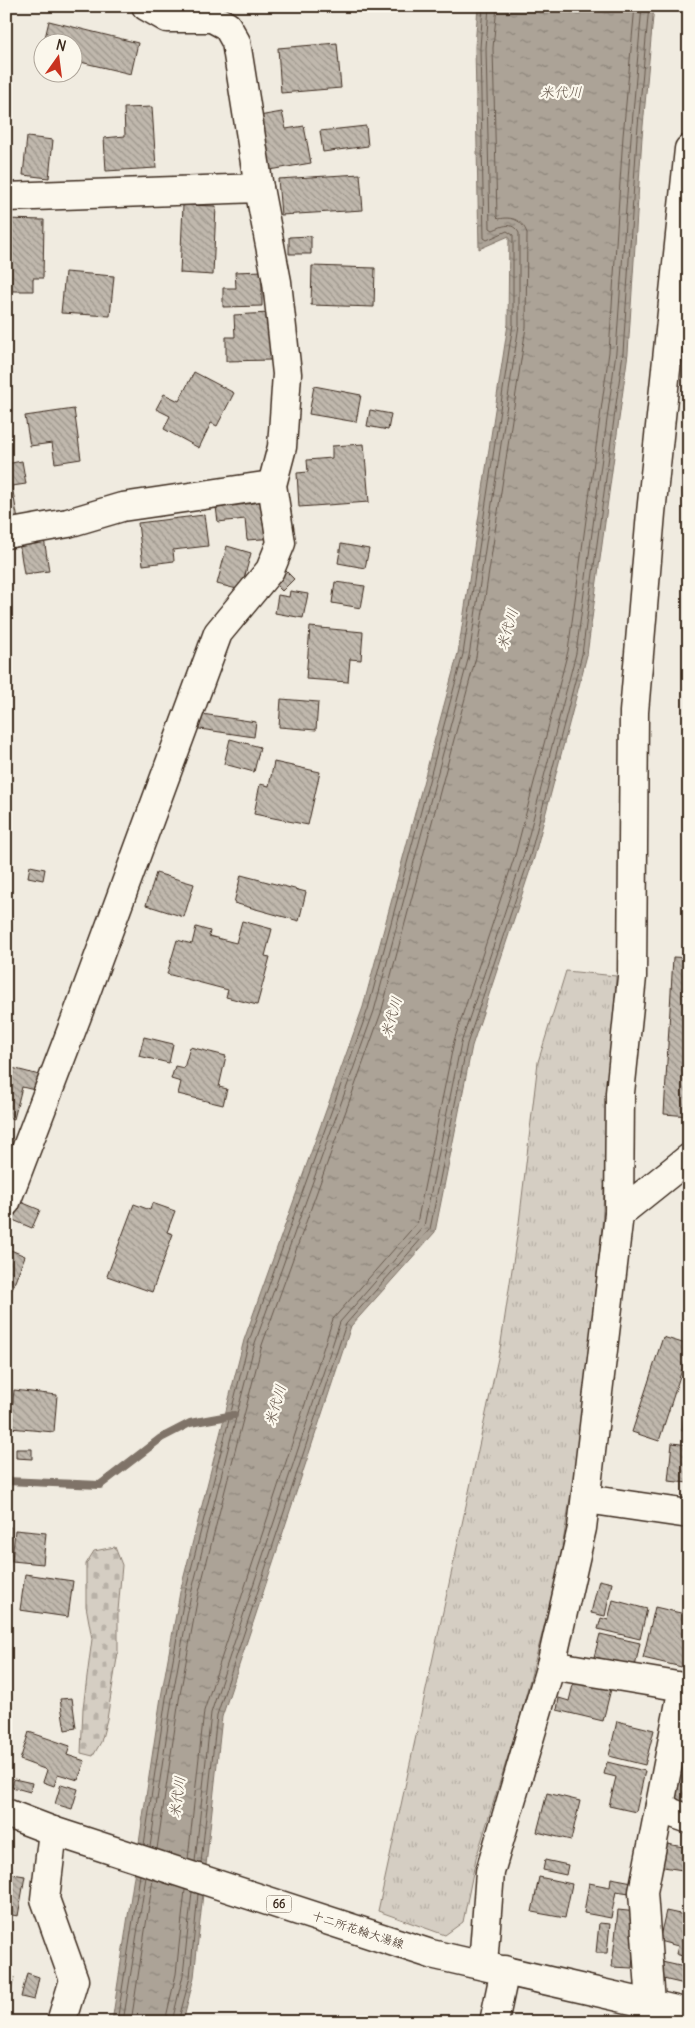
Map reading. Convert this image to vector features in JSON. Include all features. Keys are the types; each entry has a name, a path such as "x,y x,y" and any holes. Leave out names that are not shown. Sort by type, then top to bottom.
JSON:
{"street":[{"path":"6,1202 87,989 218,633 270,570 281,543 272,485 282,447 287,374 277,282 259,188 236,42 227,26 212,18 167,18 146,6"},
{"path":"494,2022 490,1872 551,1665 582,1528 620,1214 620,1093 632,977 634,712 651,513 689,149"},
{"path":"6,197 259,188"},
{"path":"6,534 68,523 122,507 272,485"},
{"path":"620,1214 689,1158"},
{"path":"586,1499 689,1514"},
{"path":"551,1665 686,1687 643,1892 656,2011"},
{"path":"660,1804 672,1813 689,1819"},
{"name":"十二所花輪大湯線","path":"6,1813 53,1831 431,1954 494,1968 656,2011 689,2013"},
{"path":"53,1831 45,1899 74,1980 61,2022"}],"green space":[{"path":"566,971 616,976 602,1227 580,1436 558,1574 519,1721 476,1858 463,1922 445,1935 378,1911 500,1349 519,1223 538,1062"},
{"path":"115,1547 122,1565 118,1611 118,1652 107,1719 101,1742 93,1756 81,1753 83,1708 92,1639 86,1606 86,1564 94,1551"}],"water":[{"name":"米代川","path":"478,6 654,6 642,137 628,353 587,655 534,858 472,1046 435,1232 351,1326 222,1717 194,1977 183,2022 112,2022 161,1697 180,1592 244,1340 363,1007 458,653 508,324 509,236 479,249 475,47"}],"building":[{"path":"49,21 138,43 131,74 82,62 82,32 46,32"},
{"path":"337,43 341,88 281,93 278,48"},
{"path":"152,107 156,168 106,171 104,138 125,136 124,108"},
{"path":"282,112 286,129 304,126 311,163 270,170 259,116"},
{"path":"366,126 368,146 323,152 320,131"},
{"path":"27,137 53,140 49,178 23,175"},
{"path":"360,174 363,210 281,215 278,179"},
{"path":"183,205 216,206 213,275 180,273"},
{"path":"6,219 44,220 43,278 33,278 33,291 6,291"},
{"path":"311,236 311,254 289,254 289,237"},
{"path":"312,266 375,268 374,307 311,305"},
{"path":"262,271 262,306 223,307 223,288 236,288 235,272"},
{"path":"65,272 114,276 110,316 61,313"},
{"path":"269,313 271,360 226,361 226,337 235,337 234,315"},
{"path":"194,372 234,393 217,426 211,423 199,448 164,429 170,416 156,409 164,394 179,401"},
{"path":"314,386 361,395 356,422 309,414"},
{"path":"74,409 81,459 55,463 52,443 30,446 25,416"},
{"path":"370,410 391,414 388,430 367,426"},
{"path":"364,444 369,502 299,507 297,473 308,472 307,460 332,458 332,446"},
{"path":"22,461 26,484 12,486 19,526 6,529 6,464"},
{"path":"272,494 276,538 247,540 245,519 218,522 215,499"},
{"path":"204,515 208,546 173,550 174,561 143,565 138,523"},
{"path":"44,538 49,571 24,574 19,542"},
{"path":"341,544 369,549 365,568 338,563"},
{"path":"227,546 251,553 241,590 217,584"},
{"path":"284,569 294,579 282,591 272,581"},
{"path":"335,582 365,586 361,608 332,603"},
{"path":"290,591 308,594 303,618 275,613 278,595 289,597"},
{"path":"310,627 363,632 361,660 350,659 348,682 306,679"},
{"path":"281,699 318,702 316,730 279,727"},
{"path":"195,713 256,722 254,737 193,728"},
{"path":"230,739 260,747 254,772 224,764"},
{"path":"274,762 320,772 308,825 254,814 260,784 269,786"},
{"path":"30,866 45,869 43,880 28,877"},
{"path":"156,873 194,884 184,917 146,905"},
{"path":"241,875 306,892 299,921 234,903"},
{"path":"242,921 272,929 265,956 270,957 257,1005 226,997 228,990 167,974 177,940 192,944 196,927 210,931 209,936 236,943"},
{"path":"673,957 689,958 689,1116 664,1114"},
{"path":"144,1037 173,1044 169,1063 139,1056"},
{"path":"190,1047 226,1056 219,1087 227,1089 223,1105 178,1094 181,1082 171,1079 175,1066 184,1068"},
{"path":"12,1068 47,1077 43,1092 22,1087 14,1119 8,1117 6,1124 6,1077 10,1078"},
{"path":"21,1202 40,1210 32,1228 13,1220"},
{"path":"152,1203 175,1211 167,1232 173,1234 152,1292 107,1276 134,1204 150,1210"},
{"path":"6,1248 25,1256 9,1297 6,1296"},
{"path":"663,1337 689,1345 689,1348 659,1441 632,1432"},
{"path":"14,1390 57,1395 54,1432 10,1428"},
{"path":"686,1400 689,1400 689,1432 682,1431"},
{"path":"672,1443 689,1445 689,1483 668,1481"},
{"path":"16,1449 32,1449 32,1459 16,1458"},
{"path":"6,1527 11,1527 9,1558 6,1557"},
{"path":"15,1530 46,1533 43,1564 12,1561"},
{"path":"25,1574 73,1581 68,1617 20,1610"},
{"path":"599,1580 612,1583 605,1616 591,1613"},
{"path":"613,1600 647,1609 640,1639 598,1629 601,1618 608,1620"},
{"path":"655,1607 689,1615 689,1656 686,1668 643,1658"},
{"path":"600,1634 640,1643 635,1667 594,1657"},
{"path":"575,1677 612,1685 603,1721 557,1710 559,1698 569,1701"},
{"path":"72,1698 76,1728 65,1730 60,1699"},
{"path":"617,1721 654,1730 645,1765 609,1756"},
{"path":"29,1732 70,1746 67,1755 85,1761 78,1780 58,1774 54,1786 43,1782 47,1770 20,1760"},
{"path":"607,1762 645,1771 636,1812 609,1806 616,1777 604,1774"},
{"path":"680,1768 689,1769 689,1809 672,1805"},
{"path":"14,1779 32,1783 30,1792 12,1787"},
{"path":"61,1784 78,1789 72,1809 55,1804"},
{"path":"547,1793 580,1801 571,1840 537,1832"},
{"path":"661,1843 689,1848 689,1871 657,1866"},
{"path":"545,1860 568,1865 566,1875 543,1870"},
{"path":"6,1873 25,1876 18,1916 6,1914"},
{"path":"539,1877 572,1884 565,1918 532,1912"},
{"path":"611,1878 638,1883 636,1894 616,1891 611,1918 584,1913 589,1883 610,1887"},
{"path":"618,1910 637,1912 632,1968 612,1967"},
{"path":"666,1911 689,1916 689,1962 681,1960 682,1956 676,1954 678,1946 659,1941"},
{"path":"599,1923 610,1924 607,1953 596,1953"},
{"path":"662,1962 689,1968 689,1985 659,1978"},
{"path":"27,1973 39,1977 34,2000 21,1997"},
{"path":"6,1976 14,1977 6,2009"}],"waterway":[{"path":"6,1481 100,1485 161,1438 190,1423 234,1415"}]}
